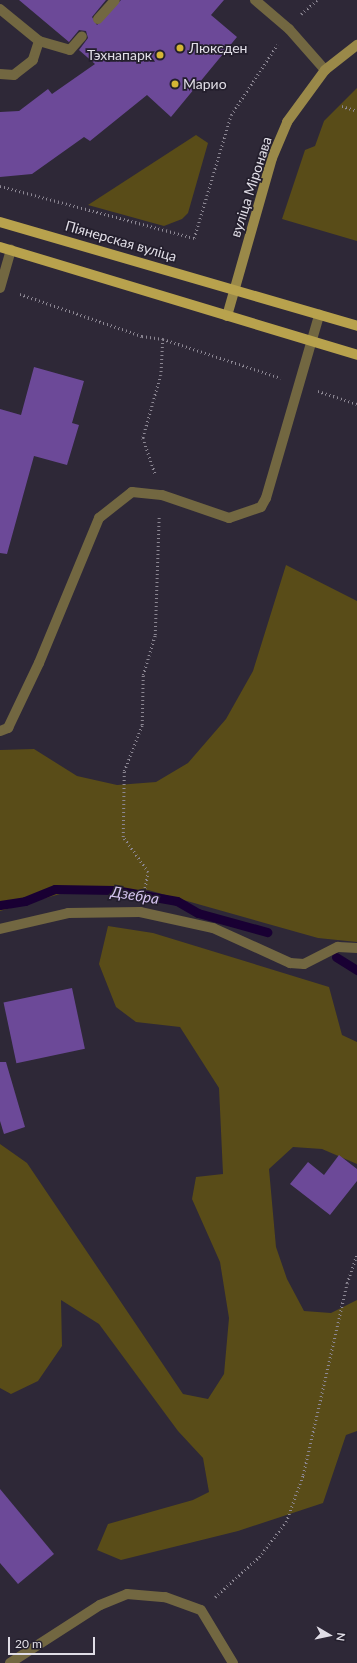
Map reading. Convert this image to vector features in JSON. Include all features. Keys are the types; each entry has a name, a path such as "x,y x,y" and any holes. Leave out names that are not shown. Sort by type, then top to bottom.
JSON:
{"main road":[{"name":"Піянерская вуліца","path":"0,222 235,287 357,326"},
{"path":"0,247 357,355"}],"street":[{"path":"98,19 114,0"},
{"path":"256,0 289,29 325,70"},
{"path":"0,9 39,41 70,50 82,36"},
{"path":"0,74 14,75 33,60 39,41"},
{"name":"вуліца Міронава","path":"227,316 272,158 288,122 325,70 357,45"},
{"path":"0,288 11,250"},
{"path":"0,731 8,728 39,664 99,518 132,492 162,495 229,518 261,507 266,498 319,315"},
{"path":"0,929 68,913 140,912 213,928 290,963 304,964 338,947 357,948"},
{"path":"10,1663 100,1606 126,1594 165,1597 201,1610 233,1663"}],"path":[{"path":"0,186 194,238 230,115 289,29"},
{"path":"342,106 357,111"},
{"path":"15,293 142,336 163,339 357,404"},
{"path":"143,438 161,375 163,339"},
{"path":"148,872 123,837 124,771 142,725 143,675 155,635 157,526"},
{"path":"201,1610 259,1557 286,1522 303,1475 346,1283 357,1254"}],"shaded area":[{"path":"357,88 357,241 282,219 305,150 315,146 324,121"},
{"path":"196,135 208,143 188,213 182,219 164,226 88,205"},
{"path":"286,565 357,601 357,942 318,938 148,890 67,892 0,911 0,750 34,749 77,776 117,785 156,782 188,763 226,719 253,671"},
{"path":"108,926 153,933 329,987 342,1035 357,1042 357,1164 322,1149 293,1147 269,1169 276,1247 287,1279 304,1311 331,1313 357,1300 357,1431 346,1435 323,1503 238,1531 121,1560 97,1550 108,1524 193,1500 209,1492 203,1458 178,1431 99,1324 61,1300 62,1346 38,1381 11,1394 0,1388 0,1144 27,1163 183,1394 208,1399 224,1374 229,1318 220,1262 192,1199 196,1177 223,1174 219,1088 180,1027 136,1022 116,1007 99,964"}],"building":[{"path":"19,0 106,0 92,17 97,25 121,0 224,0 211,15 237,37 171,117 147,95 90,141 84,137 32,174 0,177 0,112 19,111 48,89 52,94 95,64 79,50 88,38 86,31 79,30 69,42"},
{"path":"34,367 84,381 72,423 79,425 67,465 34,456 7,554 0,553 0,409 21,415"},
{"path":"72,988 85,1049 16,1063 4,1003"},
{"path":"0,1062 6,1062 25,1127 4,1134 0,1121"},
{"path":"339,1155 357,1169 357,1181 330,1215 290,1184 308,1162 324,1175"},
{"path":"0,1489 54,1554 18,1584 0,1563"}],"waterway":[{"name":"Дзебра","path":"0,905 25,901 55,889 115,890 177,901 198,913 267,932"},
{"name":"Дзебра","path":"336,957 357,970"}],"place":[{"name":"Люксден","path":"180,48"},
{"name":"Тэхнапарк","path":"160,55"},
{"name":"Марио","path":"175,84"}]}
